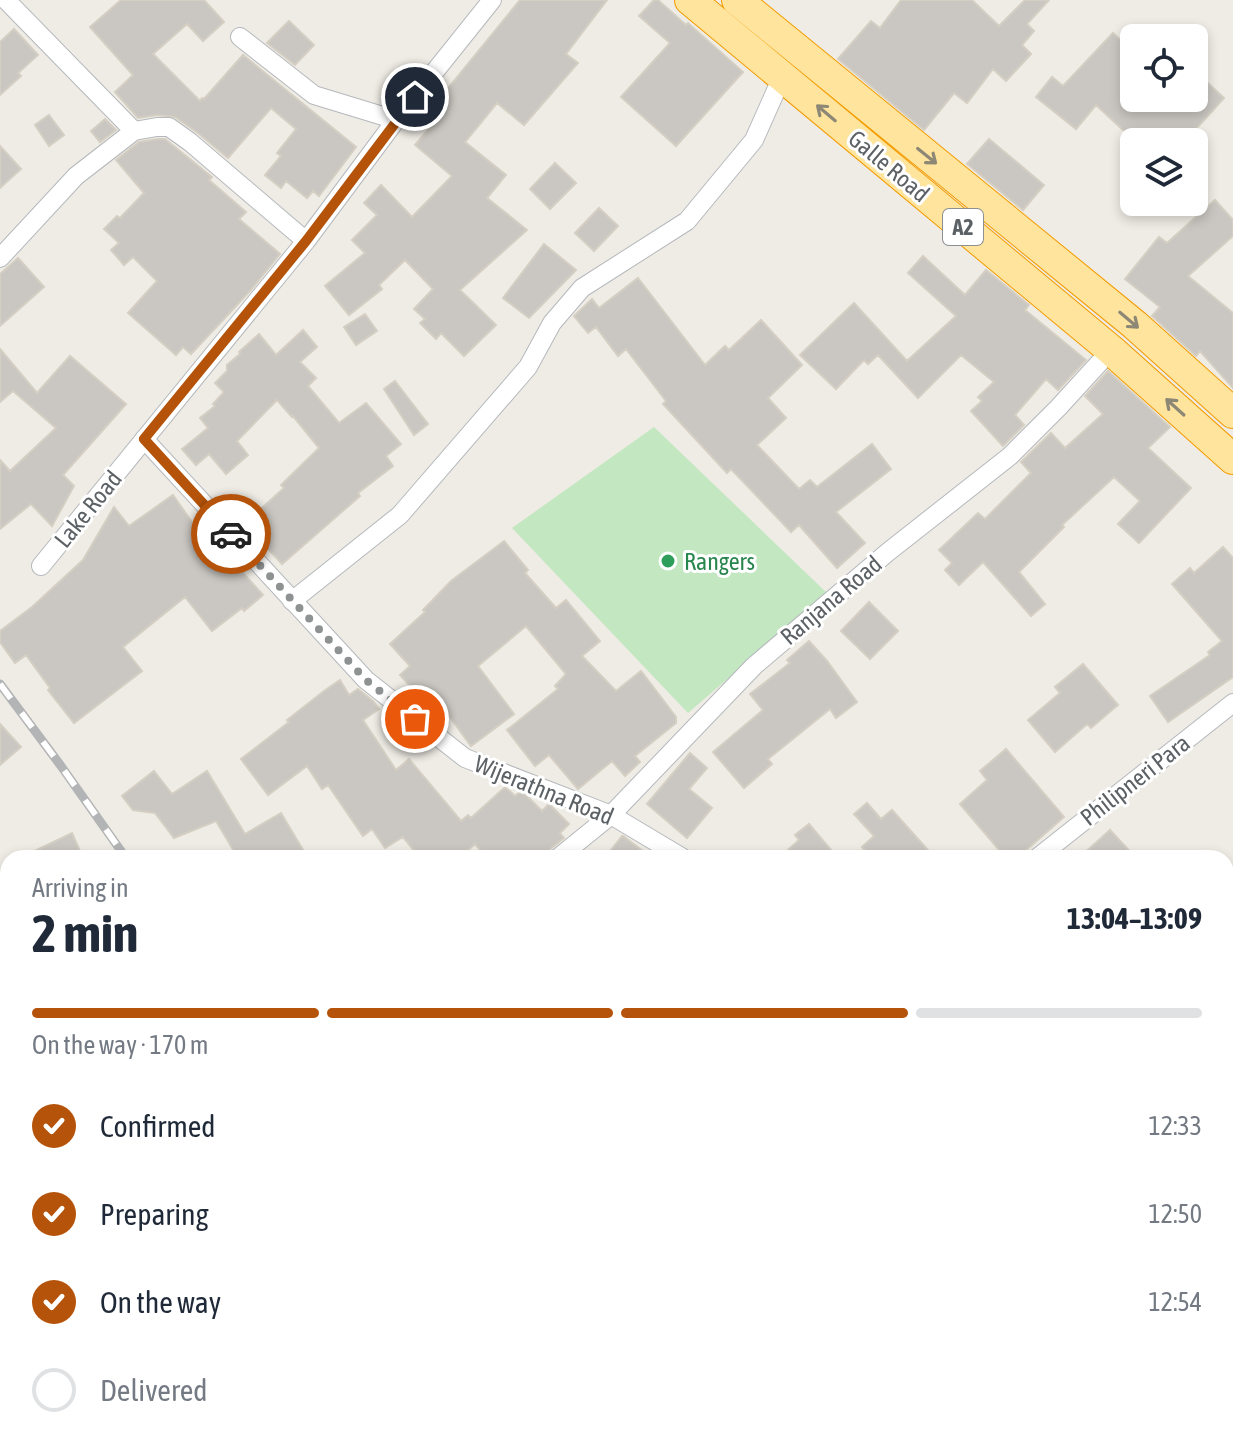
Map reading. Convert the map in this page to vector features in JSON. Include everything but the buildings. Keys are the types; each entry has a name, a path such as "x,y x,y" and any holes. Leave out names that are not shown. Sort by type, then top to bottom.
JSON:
{"highway":[{"name":"Galle Road","path":"690,0 1230,449"},
{"name":"Galle Road","path":"737,0 1135,325 1233,413"}],"street":[{"path":"6,0 134,131"},
{"name":"Lake Road","path":"41,566 306,241 396,120 492,0"},
{"path":"240,37 314,95 396,120"},
{"path":"292,601 400,515 528,367 552,323 582,288 687,221 754,140 782,77"},
{"path":"0,258 76,176 134,131 157,127 169,127 190,142 306,241"},
{"name":"Ranjana Road","path":"568,850 611,815 754,666 888,552 1010,456 1111,350"},
{"name":"Wijerathna Road","path":"144,439 366,680 465,758 611,815 670,850"},
{"name":"Philipneri Para","path":"1047,850 1233,703"}],"green space":[{"name":"Rangers","path":"654,427 827,593 688,713 512,528"}],"railway":[{"path":"0,684 120,850"}],"way so far":[{"path":"231,534 366,680 415,719"}],"place":[{"name":"Rangers","path":"668,561"}],"route":[{"path":"231,534 144,439 306,241 415,97"}]}
